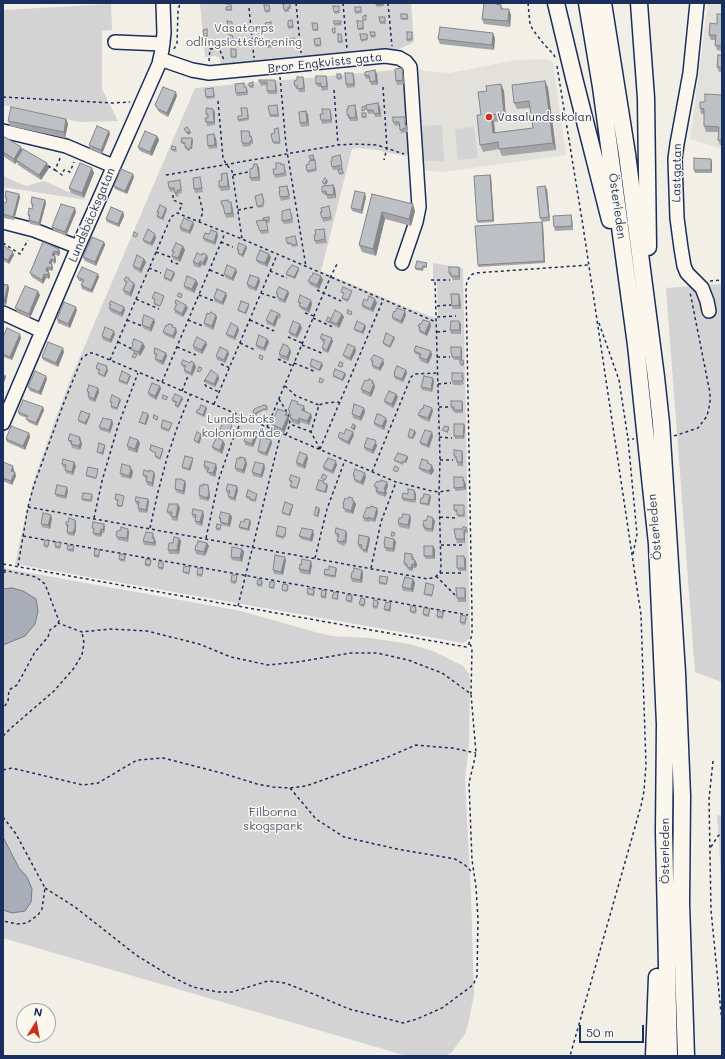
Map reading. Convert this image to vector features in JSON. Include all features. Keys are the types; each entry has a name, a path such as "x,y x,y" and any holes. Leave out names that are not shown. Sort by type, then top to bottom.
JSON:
{"main road":[{"path":"556,3 609,215 636,345"},
{"name":"Österleden","path":"587,3 601,87 636,345 657,544 665,724 665,876 669,1056"},
{"name":"Österleden","path":"604,3 627,154 661,423 677,673 682,796 681,910 686,1056"},
{"path":"639,3 646,98 648,315"},
{"path":"682,858 697,1056"},
{"path":"654,1056 655,1004 665,876"}],"street":[{"name":"Lundsbäcksgatan","path":"4,417 160,59 164,33 163,3"},
{"name":"Lastgatan","path":"687,273 681,248 677,218 675,159 679,128 690,74 697,3"},
{"path":"115,42 163,44"},
{"name":"Bror Engkvists gata","path":"160,59 192,70 209,73 385,56 399,58 406,62 410,67 419,206 416,222 402,263"},
{"path":"3,131 66,146 113,166"},
{"path":"3,222 34,230 78,247"},
{"path":"687,273 702,288 709,311"},
{"path":"3,313 42,331"}],"path":[{"path":"296,3 302,57"},
{"path":"343,3 348,53"},
{"path":"388,3 392,48"},
{"path":"528,3 530,24 543,43 554,55 557,62 598,320 641,616 646,765 644,791 570,1056"},
{"path":"249,8 254,62"},
{"path":"209,73 210,49 219,48 225,61"},
{"path":"279,67 288,154 306,267"},
{"path":"383,86 388,148 384,160"},
{"path":"334,90 338,145"},
{"path":"3,97 114,103 142,100"},
{"path":"218,101 223,158 233,175 242,239"},
{"path":"166,175 338,145 366,144 388,148 415,158"},
{"path":"55,170 66,146"},
{"path":"43,163 62,175 64,170 70,172 75,162 68,159"},
{"path":"233,175 248,172"},
{"path":"173,195 173,200 182,204 178,214"},
{"path":"199,196 203,212 199,222"},
{"path":"238,210 254,207"},
{"path":"110,360 171,217 175,214 242,239 330,278 437,322"},
{"path":"3,243 20,254 34,230"},
{"path":"162,382 225,233"},
{"path":"221,242 233,247"},
{"path":"156,252 170,257 172,262 178,264"},
{"path":"214,404 277,255"},
{"path":"267,427 337,264"},
{"path":"3,817 16,834 45,888 75,908 136,955 170,976 193,987 218,992 232,992 268,981 285,983 349,1009 403,1023 417,1019 442,1008 469,989 476,982 478,970 478,919 473,873 469,783 476,752 471,694 472,648 470,644 472,635 472,615 467,281 471,275 476,273 589,265"},
{"path":"149,268 161,273"},
{"path":"210,270 224,276"},
{"path":"270,272 288,278"},
{"path":"671,437 698,428 707,416 710,403 710,393 693,312 687,273"},
{"path":"431,280 450,280"},
{"path":"435,280 440,460 440,573"},
{"path":"317,290 341,300"},
{"path":"261,293 276,298"},
{"path":"199,295 214,301"},
{"path":"136,299 159,309"},
{"path":"320,449 383,300"},
{"path":"436,306 451,305"},
{"path":"305,313 335,328"},
{"path":"436,318 456,316"},
{"path":"127,320 142,326"},
{"path":"188,320 203,326"},
{"path":"250,320 274,330"},
{"path":"598,320 619,380 628,439 637,534 636,547 633,556"},
{"path":"437,332 448,331"},
{"path":"288,337 324,354"},
{"path":"118,342 132,349"},
{"path":"240,343 255,350"},
{"path":"177,347 196,355"},
{"path":"18,566 28,507 34,484 82,358 89,353 93,353 110,360 396,482 439,492 452,490"},
{"path":"437,357 450,357"},
{"path":"278,359 293,366"},
{"path":"294,363 316,372"},
{"path":"221,364 230,368"},
{"path":"94,519 102,481 114,437 138,373"},
{"path":"372,472 411,377 415,374 437,373"},
{"path":"182,391 188,376"},
{"path":"206,379 204,383 206,386 219,392"},
{"path":"438,384 451,383"},
{"path":"284,386 296,396 319,405 339,402"},
{"path":"150,528 165,465 190,394"},
{"path":"279,399 288,414 290,424 286,435"},
{"path":"311,432 319,405"},
{"path":"439,407 451,407"},
{"path":"206,538 223,467 242,417"},
{"path":"290,424 311,432 320,449"},
{"path":"238,606 281,433"},
{"path":"439,437 452,438"},
{"path":"628,439 636,439"},
{"path":"315,558 327,509 344,460"},
{"path":"440,460 453,460"},
{"path":"371,568 381,522 396,482"},
{"path":"28,507 428,579 440,573 464,573"},
{"path":"440,517 456,518"},
{"path":"23,536 468,615"},
{"path":"441,545 464,545"},
{"path":"3,564 466,647 470,644"},
{"path":"3,570 36,577 45,584 59,621 58,623"},
{"path":"3,574 7,571"},
{"path":"436,576 455,595"},
{"path":"58,623 82,632 110,629 147,631 198,644 231,657 268,665 351,653 377,652 408,660 442,673 471,694"},
{"path":"3,709 8,701 9,690 18,685 35,652 48,637 50,630 58,623"},
{"path":"3,736 10,728 54,691 74,668 82,655 84,643 82,632"},
{"path":"3,770 12,768 83,785 98,783 137,760 163,758 268,786 290,788 306,786 388,757 416,745 476,752"},
{"path":"713,761 709,799 711,910 722,1023"},
{"path":"290,788 316,819 344,837 454,860 465,865 473,873"},
{"path":"710,848 722,832"},
{"path":"3,921 17,924 27,923 38,915 44,902 45,888"}],"shaded area":[{"path":"708,3 722,3 722,149 690,139"},
{"name":"Vasalundsskolan","path":"547,59 553,62 566,155 443,172 420,170 414,65 424,71 450,73 516,60"},
{"path":"12,588 23,591 36,599 38,611 35,624 25,636 3,645 3,589"},
{"path":"3,837 19,868 27,877 32,889 31,902 25,911 12,913 3,910"}],"green space":[{"name":"Vasatorps odlingslottsförening","path":"200,3 411,3 414,42 393,52 221,69 220,58 215,56 205,57"},
{"path":"111,4 112,30 102,31 102,89 118,121 80,122 3,105 3,10"},
{"name":"Lundsbäcks koloniområde","path":"406,69 411,152 405,156 377,150 359,148 352,149 321,271 403,306 438,319 437,282 433,282 433,263 463,268 470,632 470,637 467,641 463,643 15,564 33,483 55,420 71,378 195,88"},
{"path":"442,125 444,161 424,161 422,126"},
{"path":"474,127 478,158 458,160 455,129"},
{"path":"3,176 26,186 44,181 87,200 3,187"},
{"path":"722,284 722,682 695,672 666,288"},
{"name":"Filborna skogspark","path":"3,568 241,611 332,636 370,638 409,644 433,651 463,666 469,674 470,679 469,743 465,780 474,995 465,1034 451,1053 446,1056 407,1056 3,938"},
{"path":"717,815 722,816 722,906 719,839"}],"building":[{"path":"290,3 288,10 284,10 283,4"},
{"path":"376,3 383,3 383,4 376,5"},
{"path":"484,3 496,3 501,5 501,9 509,9 508,21 482,19"},
{"path":"264,5 269,5 270,10 265,11"},
{"path":"231,6 232,9 226,10 226,7"},
{"path":"333,6 339,6 339,11 334,12"},
{"path":"355,7 361,7 361,11 355,12"},
{"path":"401,14 407,14 408,18 401,19"},
{"path":"717,14 722,14 722,46 715,45 716,35 709,35 710,23 717,24"},
{"path":"366,15 366,20 363,20 363,16"},
{"path":"379,17 385,17 385,22 380,22"},
{"path":"292,20 293,26 288,27 288,21"},
{"path":"227,21 232,22 232,26 228,26"},
{"path":"334,21 341,21 341,23 334,24"},
{"path":"357,21 363,21 363,28 358,29"},
{"path":"271,22 271,27 266,28 265,23"},
{"path":"312,23 317,23 318,29 313,30"},
{"path":"440,27 493,33 492,45 438,39"},
{"path":"335,28 335,33 333,33 332,29"},
{"path":"207,29 207,36 204,37 203,30"},
{"path":"370,32 375,32 375,35 371,36"},
{"path":"407,32 412,32 412,38 407,40"},
{"path":"338,34 341,34 342,41 338,42"},
{"path":"360,34 367,34 367,39 361,40"},
{"path":"228,35 232,35 234,40 228,40"},
{"path":"294,38 295,43 288,44 287,39"},
{"path":"320,38 321,45 315,45 314,39"},
{"path":"271,40 273,45 266,46 266,41"},
{"path":"231,49 236,49 235,57 231,57"},
{"path":"718,55 722,55 722,67 717,67"},
{"path":"402,68 403,80 396,81 395,69"},
{"path":"375,70 376,81 370,82 369,75 365,76 365,72"},
{"path":"345,73 353,73 354,84 346,84"},
{"path":"337,74 341,74 341,78 337,78"},
{"path":"316,76 326,76 327,86 321,87 321,83 316,84"},
{"path":"297,77 303,77 304,88 298,89 297,86 295,86 294,81 297,80"},
{"path":"259,80 275,80 276,91 267,91 267,82 259,82"},
{"path":"545,81 553,143 499,149 498,142 480,145 477,115 481,115 478,92 487,91 486,86 501,84 504,113 491,115 493,133 533,128 529,101 514,103 512,85"},
{"path":"253,82 253,86 249,86 249,83"},
{"path":"244,83 244,87 246,87 247,92 236,93 235,84"},
{"path":"163,87 176,92 167,113 158,109 155,105"},
{"path":"213,88 214,96 206,97 205,89"},
{"path":"705,94 722,95 722,140 718,140 719,127 704,126 704,109 700,108 700,102 705,102"},
{"path":"378,103 379,113 374,114 373,110 367,110 366,105"},
{"path":"277,105 278,115 270,115 268,106"},
{"path":"355,105 356,117 349,118 349,115 347,115 348,106"},
{"path":"365,106 365,110 362,111 362,107"},
{"path":"11,107 66,119 64,132 8,121"},
{"path":"207,108 213,109 214,122 206,122 205,118 208,118 208,114 206,114"},
{"path":"241,108 247,108 248,118 238,120 238,116 242,116"},
{"path":"322,109 330,109 331,120 321,120 320,114 323,114"},
{"path":"306,111 307,122 300,123 299,112"},
{"path":"362,113 366,113 366,116 362,117"},
{"path":"393,117 405,117 406,128 400,130 399,122 393,122"},
{"path":"97,126 109,131 101,150 89,145"},
{"path":"187,127 190,131 187,133 184,129"},
{"path":"278,128 280,142 273,142 271,134 275,133 274,129"},
{"path":"145,131 157,136 150,152 138,147"},
{"path":"241,131 249,131 252,141 250,141 250,143 242,143"},
{"path":"214,134 215,145 208,146 207,135"},
{"path":"3,136 21,147 14,159 3,152"},
{"path":"182,138 192,138 190,149 187,149 187,147 185,147 185,143 181,142"},
{"path":"172,146 176,147 175,150 171,149"},
{"path":"23,149 47,163 39,175 16,160"},
{"path":"313,155 314,159 310,159 309,156"},
{"path":"340,155 342,165 332,167 332,157"},
{"path":"694,158 711,159 711,170 694,170"},
{"path":"315,160 316,169 307,171 306,165 309,164 309,161"},
{"path":"80,163 92,168 82,193 69,188"},
{"path":"276,163 281,163 281,165 284,164 285,173 274,175 273,169 276,169"},
{"path":"254,164 257,164 259,177 250,178 250,169 253,168"},
{"path":"121,169 133,174 125,191 114,186"},
{"path":"342,169 343,173 339,173 338,170"},
{"path":"227,173 228,186 219,187 219,181 222,180 221,174"},
{"path":"490,175 493,220 477,221 474,176"},
{"path":"200,177 202,188 194,189 193,178"},
{"path":"325,178 327,180 324,184 322,182"},
{"path":"180,180 181,190 177,190 177,193 175,193 174,188 169,188 168,182"},
{"path":"333,185 334,194 327,195 326,191 322,192 322,186"},
{"path":"287,186 289,196 280,197 279,187"},
{"path":"545,186 549,217 540,218 537,187"},
{"path":"6,191 19,194 13,217 3,214 3,202 6,203 7,198 5,197"},
{"path":"355,191 365,193 361,210 351,208"},
{"path":"262,194 264,202 263,205 257,206 255,196"},
{"path":"372,194 413,204 409,219 382,212 373,249 359,245"},
{"path":"32,197 45,200 39,223 29,220 29,208 32,209 33,204 31,203"},
{"path":"228,200 228,202 231,202 232,213 225,214 221,201"},
{"path":"61,204 75,208 65,232 52,227"},
{"path":"160,205 166,208 162,218 157,216"},
{"path":"329,206 331,217 322,218 320,212 322,212 321,208"},
{"path":"111,207 123,212 118,224 106,219"},
{"path":"290,209 292,219 282,221 282,211"},
{"path":"571,215 572,226 554,227 553,216"},
{"path":"269,217 269,220 263,220 263,218"},
{"path":"184,218 193,222 189,231 180,227"},
{"path":"266,220 268,230 260,231 256,221"},
{"path":"542,222 544,261 478,265 475,226"},
{"path":"148,229 155,234 151,243 143,240"},
{"path":"324,229 325,239 315,241 315,230"},
{"path":"211,230 217,232 214,242 203,238 205,233 209,234"},
{"path":"134,232 138,234 136,237 133,236"},
{"path":"295,236 297,244 292,245 291,243 287,243 286,238"},
{"path":"92,237 104,242 95,262 83,257"},
{"path":"43,242 59,249 57,252 54,251 52,255 55,256 54,260 51,259 49,263 52,264 51,268 47,267 46,271 49,272 47,275 44,274 42,280 30,273"},
{"path":"176,243 183,246 178,258 172,256 174,251 172,251"},
{"path":"239,243 246,246 242,255 238,253 239,250 237,249"},
{"path":"3,245 13,252 8,260 3,258"},
{"path":"260,250 269,254 265,263 256,260"},
{"path":"197,253 207,255 203,263 200,261 199,264 193,262"},
{"path":"137,255 144,259 140,269 133,266"},
{"path":"417,261 427,263 426,266 423,266 422,269 415,268"},
{"path":"227,265 236,269 232,278 224,274"},
{"path":"292,265 299,268 294,277 286,274"},
{"path":"82,267 98,274 91,290 81,285 84,280 77,277"},
{"path":"449,267 459,267 459,276 451,276 451,273 449,273"},
{"path":"167,269 174,272 171,280 164,277"},
{"path":"313,273 321,276 317,285 308,281"},
{"path":"250,275 259,278 255,288 247,284"},
{"path":"187,276 196,280 192,289 184,286"},
{"path":"126,277 134,283 130,293 123,290 127,282 124,280"},
{"path":"3,284 8,285 4,301 3,301"},
{"path":"25,286 38,291 29,314 15,308"},
{"path":"279,287 288,291 284,300 277,297 278,294 276,293"},
{"path":"343,287 352,291 348,300 342,298 344,293 341,292"},
{"path":"217,289 226,293 222,302 214,298"},
{"path":"155,292 164,296 160,306 154,303 155,299 152,298"},
{"path":"179,293 182,294 181,298 177,296"},
{"path":"451,294 459,294 459,305 452,306"},
{"path":"300,295 311,300 307,309 299,306 301,303 298,302"},
{"path":"369,296 375,299 371,309 362,305 364,299 367,301"},
{"path":"176,300 186,305 182,314 174,309 177,304 175,303"},
{"path":"111,301 124,307 121,313 109,308"},
{"path":"241,301 249,304 245,313 238,310"},
{"path":"64,302 76,307 68,324 57,319"},
{"path":"397,308 405,311 401,321 392,317"},
{"path":"271,310 280,314 279,316 277,315 273,324 266,320"},
{"path":"335,310 342,314 337,324 330,321"},
{"path":"348,310 352,312 351,315 347,313"},
{"path":"211,312 216,315 212,326 204,323 207,313 210,314"},
{"path":"144,315 154,319 150,328 142,325"},
{"path":"328,317 331,319 330,322 326,321"},
{"path":"423,320 430,322 425,333 419,330 420,327 418,326"},
{"path":"293,321 300,324 296,335 289,332"},
{"path":"357,321 365,325 362,332 354,329"},
{"path":"451,321 459,321 460,330 450,330"},
{"path":"231,323 238,327 234,337 226,334"},
{"path":"169,324 176,328 173,336 163,332 166,325"},
{"path":"105,327 114,331 110,340 102,336"},
{"path":"7,328 20,334 10,357 3,354 3,337"},
{"path":"386,333 394,337 390,346 383,343"},
{"path":"322,334 332,338 327,350 322,348 325,340 320,338"},
{"path":"259,335 267,339 264,348 256,345"},
{"path":"197,337 206,342 201,350 193,346"},
{"path":"134,339 143,343 139,352 131,349"},
{"path":"48,342 63,348 56,363 42,357"},
{"path":"283,344 288,346 290,349 287,357 279,354"},
{"path":"348,344 355,347 350,358 343,355"},
{"path":"416,346 431,351 427,360 419,357 421,354 414,351"},
{"path":"220,347 228,351 224,360 216,356"},
{"path":"451,347 461,347 461,357 452,357"},
{"path":"155,348 166,353 162,361 155,359 157,354 154,353"},
{"path":"134,353 137,355 135,358 132,357"},
{"path":"260,355 263,356 262,360 259,358"},
{"path":"374,355 383,359 379,368 372,365 373,361 371,359"},
{"path":"312,359 322,363 319,370 310,365"},
{"path":"183,360 194,363 191,373 184,370 186,366 181,364"},
{"path":"460,360 463,360 463,364 460,364"},
{"path":"340,362 343,363 342,367 338,366"},
{"path":"98,363 107,366 104,376 98,373 100,370 96,368"},
{"path":"397,366 406,370 402,379 394,376"},
{"path":"199,367 202,368 200,372 197,371"},
{"path":"335,369 345,373 342,380 333,375"},
{"path":"211,370 218,375 214,384 205,380"},
{"path":"35,371 46,376 39,392 28,387"},
{"path":"122,371 130,375 127,383 119,380"},
{"path":"452,373 463,373 463,376 461,376 463,377 463,380 452,381"},
{"path":"424,376 433,378 431,389 421,387"},
{"path":"320,378 324,380 322,383 319,382"},
{"path":"369,379 373,381 372,383 374,384 370,393 361,389 365,380 368,381"},
{"path":"152,383 160,386 155,396 148,393"},
{"path":"89,385 98,388 94,399 88,396 89,392 87,391"},
{"path":"389,391 396,394 392,404 384,401"},
{"path":"175,394 182,397 178,406 175,405 177,402 172,400"},
{"path":"112,395 120,399 117,408 111,406 112,402 110,401"},
{"path":"163,395 168,397 166,400 162,398"},
{"path":"23,400 43,407 36,423 26,419 28,416 18,412"},
{"path":"292,400 298,402 297,404 304,406 302,410 311,414 307,421 299,418 298,421 290,418 290,411 288,410"},
{"path":"451,401 462,401 462,410 454,410 454,407 451,407"},
{"path":"354,404 364,408 360,417 352,414"},
{"path":"201,405 206,407 203,415 196,412 198,409 199,410"},
{"path":"264,405 267,406 266,409 257,412 256,414 253,413 254,409"},
{"path":"424,405 432,408 428,418 418,415 421,409 423,409"},
{"path":"278,409 287,412 285,415 288,416 282,429 271,424"},
{"path":"81,411 90,414 85,423 78,420"},
{"path":"143,412 148,414 145,424 139,422"},
{"path":"377,414 386,418 382,426 374,423"},
{"path":"154,415 158,417 157,420 153,418"},
{"path":"103,418 112,420 109,430 99,427"},
{"path":"163,420 172,423 169,430 161,427"},
{"path":"226,422 232,425 228,434 220,429 223,423 225,424"},
{"path":"454,424 464,424 463,436 454,436"},
{"path":"11,426 29,433 23,446 6,439"},
{"path":"445,426 449,427 447,432 442,430"},
{"path":"346,429 353,432 348,442 338,437 340,432 344,434"},
{"path":"410,429 415,431 412,438 408,436"},
{"path":"425,430 432,432 427,445 420,442"},
{"path":"248,431 255,433 252,444 244,441"},
{"path":"197,432 201,434 198,442 194,440"},
{"path":"70,434 80,437 79,440 81,441 79,446 71,444 72,441 68,440"},
{"path":"130,437 138,440 135,449 127,446"},
{"path":"217,437 223,441 220,450 212,447"},
{"path":"261,437 271,440 266,453 258,451"},
{"path":"367,438 375,440 376,442 372,450 364,447"},
{"path":"99,443 105,445 102,453 97,452"},
{"path":"151,445 163,449 160,458 155,456 156,453 150,450"},
{"path":"454,450 462,451 462,462 457,462 456,456 454,456"},
{"path":"300,452 307,455 303,465 296,462"},
{"path":"398,453 407,456 405,462 403,461 402,463 394,460"},
{"path":"185,456 193,458 189,469 182,467"},
{"path":"240,457 245,458 244,460 246,461 243,470 235,468 237,458 240,459"},
{"path":"328,458 336,461 332,471 323,467"},
{"path":"63,459 74,462 72,472 65,470 66,465 62,464"},
{"path":"422,459 428,461 427,463 432,465 429,471 419,468"},
{"path":"205,461 216,464 213,473 207,472 209,468 204,466"},
{"path":"3,462 13,466 11,471 15,472 11,481 3,478"},
{"path":"255,462 264,464 261,475 252,472"},
{"path":"122,464 130,466 131,469 129,476 120,473"},
{"path":"395,466 399,468 397,472 393,470"},
{"path":"88,467 98,469 96,478 86,475"},
{"path":"355,469 365,473 361,482 354,479 355,476 353,475"},
{"path":"144,470 154,472 152,483 146,481 147,476 143,475"},
{"path":"323,474 327,476 325,480 321,478"},
{"path":"291,475 300,478 297,488 290,486 292,481 289,480"},
{"path":"454,477 463,477 464,487 454,488"},
{"path":"176,479 182,479 185,481 183,491 175,489"},
{"path":"319,480 324,481 323,483 327,484 325,492 316,489"},
{"path":"381,480 387,482 384,493 376,491 378,488 374,486 377,481 380,482"},
{"path":"203,484 208,485 209,494 207,498 199,495 200,485 203,486"},
{"path":"228,484 237,486 234,498 228,496 230,491 226,490"},
{"path":"57,485 67,487 65,496 55,494"},
{"path":"408,489 414,490 415,499 402,498 403,493 408,494"},
{"path":"248,490 257,494 255,500 249,499 250,497 246,497"},
{"path":"83,493 92,494 91,500 82,499"},
{"path":"116,494 124,496 122,506 117,505 118,500 115,499"},
{"path":"424,494 430,495 428,504 420,503"},
{"path":"136,497 148,499 146,510 138,508 139,502 135,501"},
{"path":"349,497 353,498 352,500 354,501 351,511 343,508 345,498 348,499"},
{"path":"285,502 293,505 289,515 282,512"},
{"path":"169,504 178,504 176,517 171,516 172,512 167,512"},
{"path":"454,505 464,505 464,515 457,515 457,510 454,510"},
{"path":"371,506 377,508 374,519 363,517 367,507 370,508"},
{"path":"316,507 319,508 317,516 314,515"},
{"path":"193,509 203,511 200,522 195,521 196,515 192,514"},
{"path":"221,512 230,514 228,524 220,522 221,518 219,518"},
{"path":"43,513 51,515 48,525 41,524"},
{"path":"403,514 410,515 408,525 398,523 399,518 402,518"},
{"path":"428,516 433,518 432,529 425,528 425,526 423,526 424,520 426,521"},
{"path":"69,518 75,520 75,529 73,533 67,532 68,525 66,525 66,522 68,522"},
{"path":"245,519 250,520 248,529 239,527 241,521 244,522"},
{"path":"93,522 104,524 103,530 101,529 100,534 93,533"},
{"path":"217,524 221,525 220,529 216,528"},
{"path":"278,526 286,528 285,535 283,537 276,535"},
{"path":"121,527 128,529 127,538 117,537 117,531 121,530"},
{"path":"463,527 466,527 466,530 464,530 464,539 456,539 454,529 463,529"},
{"path":"302,528 313,530 310,539 299,536"},
{"path":"336,528 346,531 345,541 337,541 339,534 335,533"},
{"path":"146,532 153,533 152,538 154,538 154,543 143,541"},
{"path":"392,532 395,533 394,536 391,536"},
{"path":"359,535 369,537 366,550 361,549 362,545 358,544"},
{"path":"174,537 179,538 177,550 168,550 169,543 173,543"},
{"path":"385,537 394,539 393,549 384,547"},
{"path":"45,540 49,541 48,546 44,545"},
{"path":"198,541 207,543 204,552 195,550"},
{"path":"56,542 61,543 60,547 55,546"},
{"path":"68,545 74,546 73,550 67,549"},
{"path":"424,546 433,546 433,556 424,556"},
{"path":"232,547 242,549 240,558 231,557"},
{"path":"95,549 100,550 98,556 94,555"},
{"path":"405,553 412,554 412,559 415,560 414,565 412,564 411,568 407,567 407,564 404,563"},
{"path":"120,554 125,555 124,560 119,559"},
{"path":"275,555 285,557 281,572 273,570"},
{"path":"457,556 464,556 465,568 457,568"},
{"path":"146,559 151,560 150,565 145,564"},
{"path":"302,559 311,561 309,571 299,569"},
{"path":"159,562 163,562 163,568 158,567"},
{"path":"184,566 190,567 189,573 183,572"},
{"path":"329,566 336,568 335,576 324,574 325,569 329,570"},
{"path":"198,568 203,569 202,575 197,574"},
{"path":"354,568 362,570 360,580 351,578"},
{"path":"232,575 237,575 236,582 231,581"},
{"path":"380,576 388,577 386,584 379,582"},
{"path":"405,577 413,579 411,589 402,587"},
{"path":"258,579 262,581 261,585 257,584"},
{"path":"270,582 275,582 273,588 269,587"},
{"path":"426,583 434,585 432,595 424,594"},
{"path":"283,584 288,585 287,591 282,590"},
{"path":"308,588 314,590 313,595 307,593"},
{"path":"456,588 465,588 465,598 457,598"},
{"path":"322,590 326,591 325,597 321,596"},
{"path":"334,592 338,593 337,599 332,598"},
{"path":"347,595 352,595 351,601 346,600"},
{"path":"361,598 365,599 364,605 359,604"},
{"path":"374,600 378,601 377,607 373,606"},
{"path":"386,602 391,603 389,610 384,609"},
{"path":"411,606 416,607 415,612 410,611"},
{"path":"424,608 430,609 428,615 423,614"},
{"path":"438,611 443,612 442,617 437,616"},
{"path":"461,615 466,616 465,623 460,622"}],"place":[{"name":"Vasalundsskolan","path":"489,117"}]}
